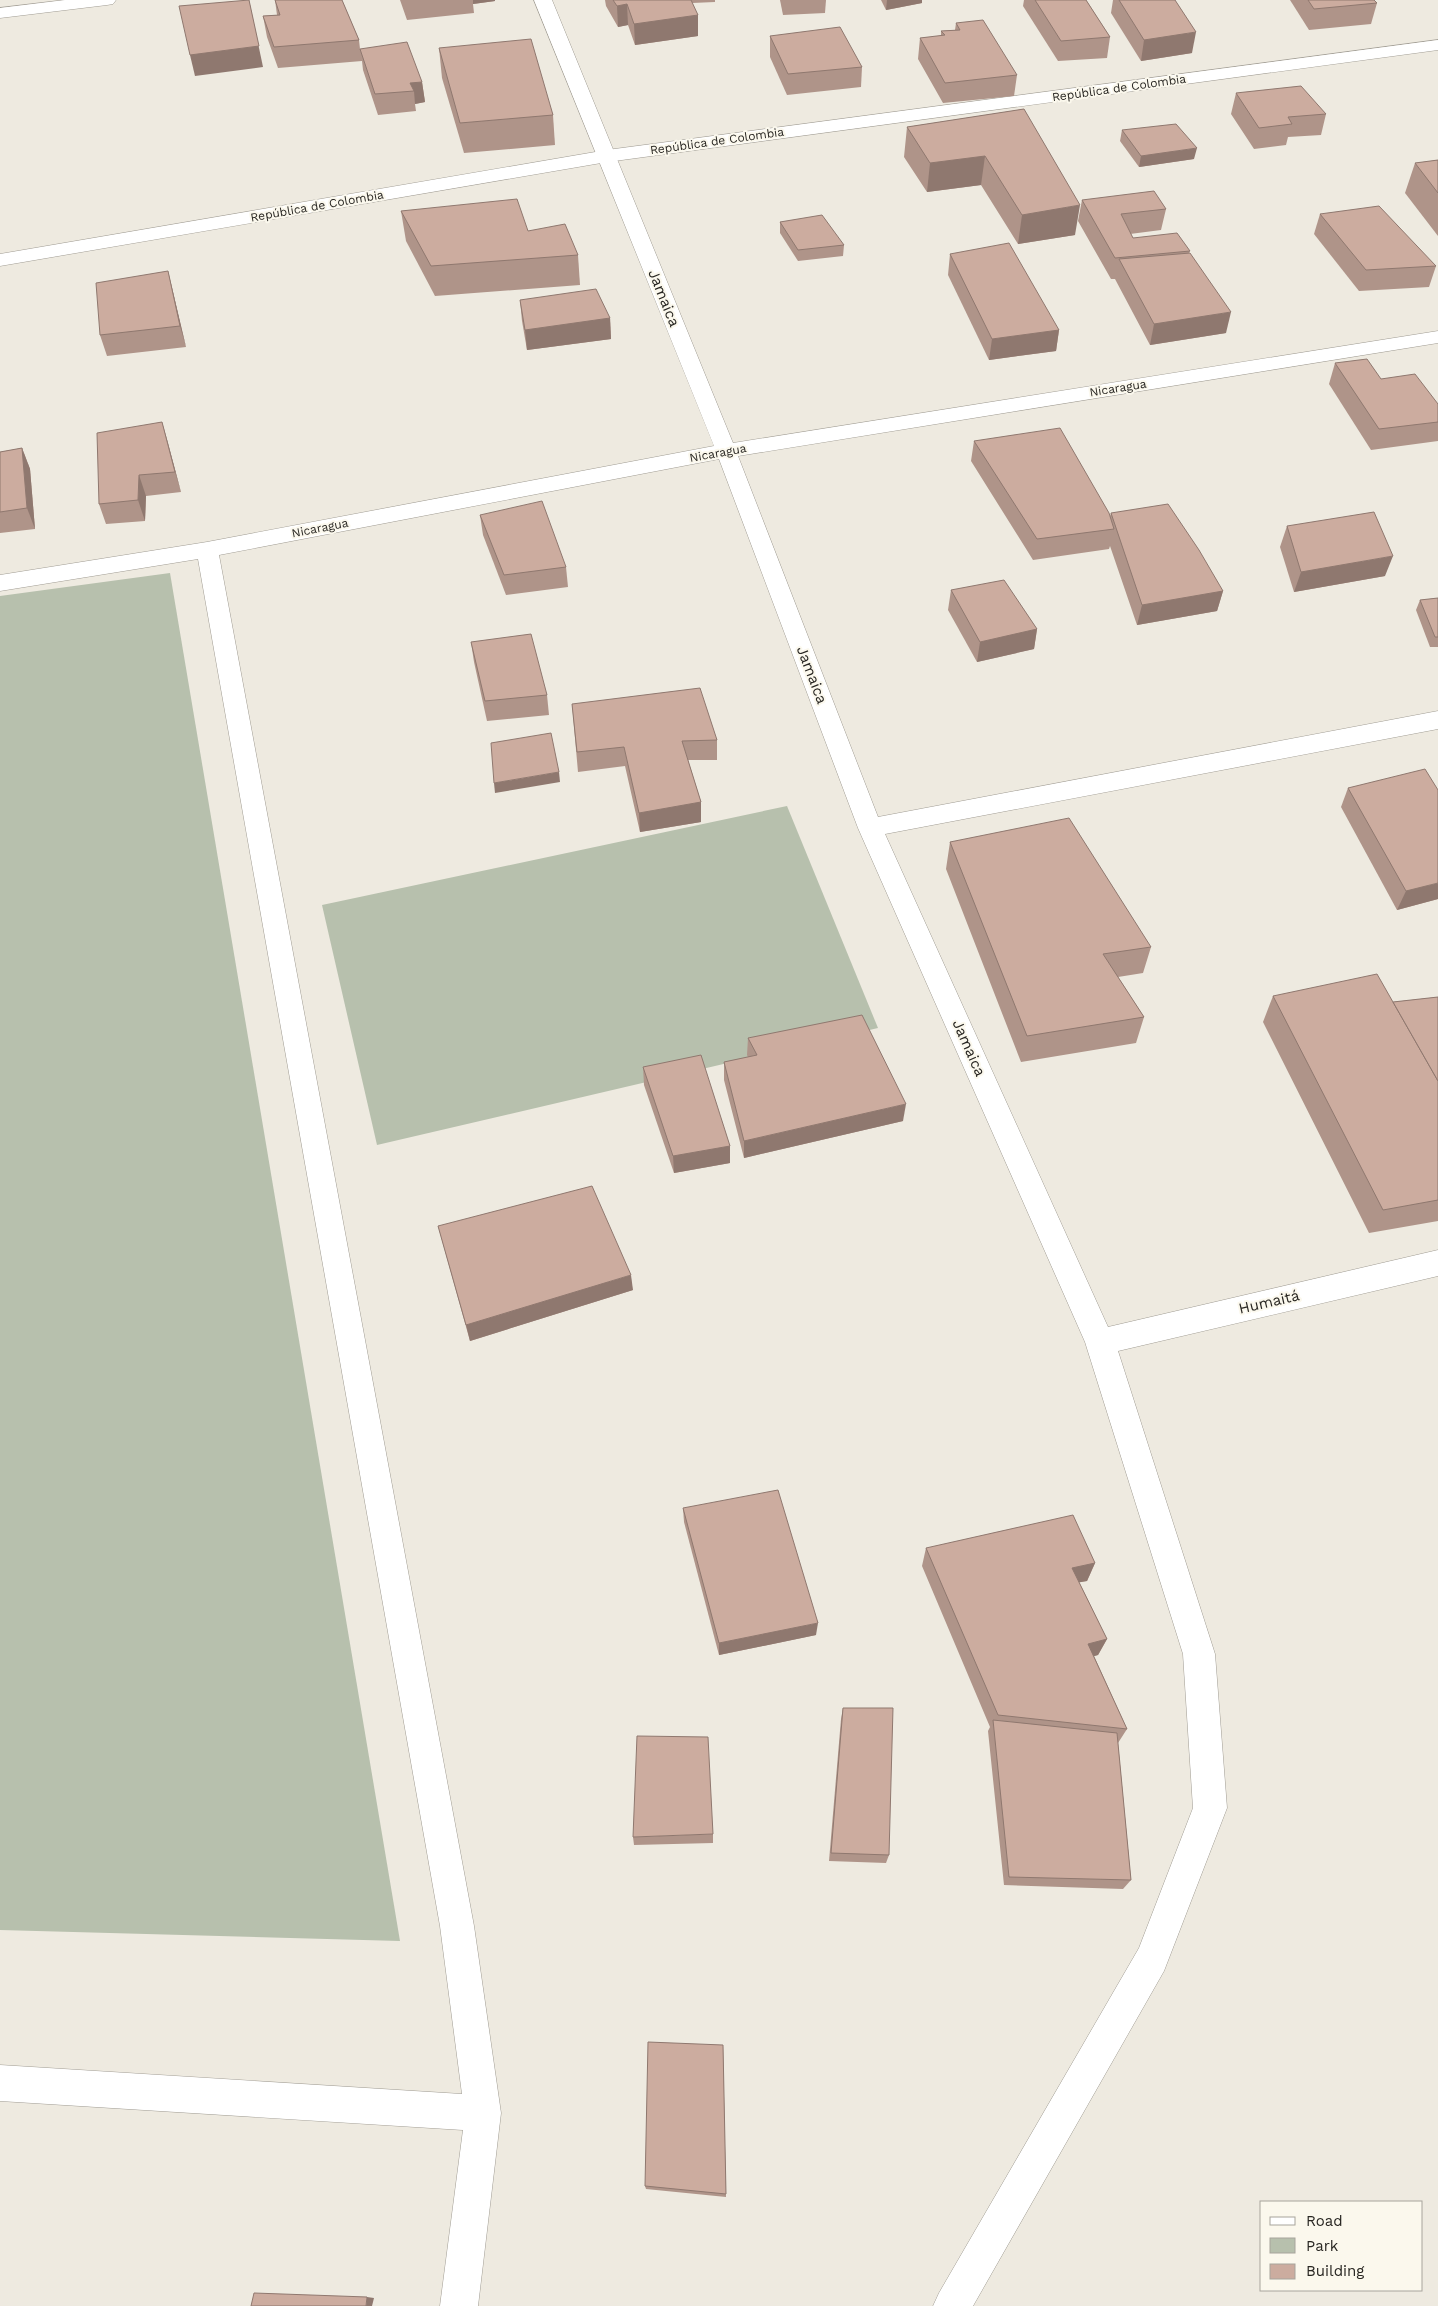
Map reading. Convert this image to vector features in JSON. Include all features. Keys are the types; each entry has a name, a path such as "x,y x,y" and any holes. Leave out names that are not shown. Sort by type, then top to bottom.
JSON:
{"street":[{"path":"0,14 108,0"},
{"name":"Jamaica","path":"542,0 726,451 870,828 1100,1342 1199,1654 1210,1808 1152,1959 952,2306"},
{"name":"República de Colombia","path":"0,260 607,156 1438,45"},
{"name":"Nicaragua","path":"0,583 207,550 726,451 1438,337"},
{"path":"207,550 457,1926 483,2113 459,2306"},
{"path":"870,828 1438,720"},
{"name":"Humaitá","path":"1100,1342 1438,1263"},
{"path":"0,2083 483,2113"}],"green space":[{"path":"170,573 400,1941 0,1930 0,596"},
{"path":"787,806 878,1028 377,1145 322,905"}],"building":[{"path":"249,0 259,46 190,55 179,6"},
{"path":"275,0 342,0 359,40 274,47 263,16 280,15"},
{"path":"613,0 691,0 698,15 634,24 627,4 617,6"},
{"path":"1035,0 1086,0 1110,37 1061,41"},
{"path":"1119,0 1175,0 1196,32 1144,40"},
{"path":"1308,0 1374,0 1377,3 1314,9"},
{"path":"983,20 1017,75 945,83 920,38 945,35 941,31 960,30 956,23"},
{"path":"840,27 862,67 788,74 770,36"},
{"path":"531,39 553,115 460,123 439,48"},
{"path":"407,42 422,82 410,83 414,91 375,94 360,49"},
{"path":"1301,86 1326,114 1288,117 1292,124 1259,128 1236,93"},
{"path":"1024,109 1080,205 1022,215 985,156 930,163 907,127"},
{"path":"1176,124 1197,148 1141,156 1122,130"},
{"path":"1438,160 1438,193 1415,163"},
{"path":"1154,191 1166,209 1121,214 1133,238 1177,233 1190,251 1115,258 1082,200"},
{"path":"517,199 528,231 565,224 578,255 431,266 401,211"},
{"path":"1379,206 1436,266 1366,270 1320,214"},
{"path":"822,215 844,245 798,250 780,222"},
{"path":"1009,243 1059,330 992,339 950,254"},
{"path":"1190,253 1231,312 1154,324 1119,259"},
{"path":"168,271 180,326 100,335 96,283"},
{"path":"596,289 610,318 525,330 520,300"},
{"path":"1367,359 1381,379 1415,374 1438,404 1438,422 1379,429 1335,363"},
{"path":"162,422 175,472 139,475 138,500 99,504 97,433"},
{"path":"1060,428 1109,513 1114,529 1037,539 974,441"},
{"path":"22,448 27,508 0,512 0,452"},
{"path":"542,501 566,567 504,575 480,515"},
{"path":"1168,504 1199,550 1223,591 1142,605 1111,513"},
{"path":"1374,512 1393,556 1301,572 1287,526"},
{"path":"1004,580 1037,629 980,642 951,590"},
{"path":"1438,598 1438,637 1435,637 1420,600"},
{"path":"531,634 547,695 485,701 471,642"},
{"path":"700,688 717,740 682,741 701,802 639,813 624,747 577,752 572,704"},
{"path":"551,733 559,772 494,783 491,743"},
{"path":"1425,769 1438,790 1438,883 1406,891 1348,788"},
{"path":"1069,818 1151,947 1103,954 1144,1017 1027,1036 950,842"},
{"path":"1377,974 1438,1081 1438,1200 1383,1210 1273,996"},
{"path":"1438,997 1438,1081 1393,1002"},
{"path":"862,1015 906,1104 744,1141 724,1062 757,1055 748,1038"},
{"path":"701,1055 730,1146 673,1156 643,1067"},
{"path":"592,1186 631,1275 466,1325 438,1226"},
{"path":"778,1490 818,1623 719,1643 683,1508"},
{"path":"1073,1515 1095,1563 1072,1568 1107,1639 1088,1644 1127,1729 998,1715 926,1548"},
{"path":"843,1708 893,1708 889,1855 831,1853"},
{"path":"993,1720 1117,1733 1131,1880 1009,1877"},
{"path":"637,1736 708,1737 713,1834 633,1837"},
{"path":"648,2042 723,2045 726,2194 645,2186"},
{"path":"254,2293 367,2297 366,2306 251,2306"}]}
